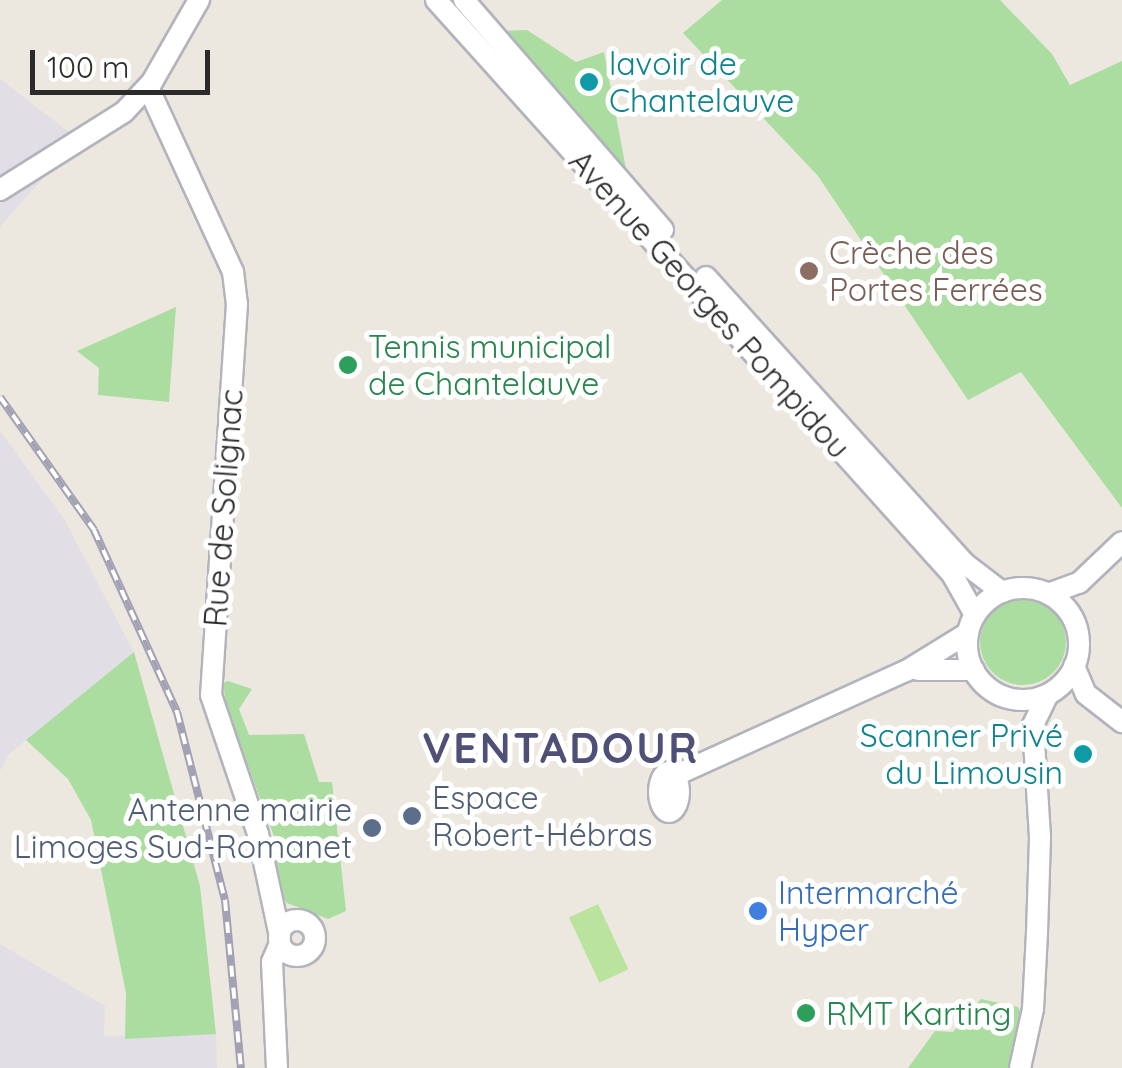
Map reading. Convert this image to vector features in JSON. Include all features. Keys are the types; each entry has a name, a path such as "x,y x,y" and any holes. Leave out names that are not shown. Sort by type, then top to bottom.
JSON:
{"street":[{"path":"0,190 95,134 150,84 198,0"},
{"path":"188,22 217,0"},
{"name":"Avenue Georges Pompidou","path":"436,0 952,574 972,624"},
{"name":"Avenue Georges Pompidou","path":"466,2 964,564 1002,592"},
{"name":"Rue de Solignac","path":"150,84 233,272 237,304 212,695 258,834 271,901 287,939 273,974 277,1068"},
{"path":"674,776 906,671 972,624 1002,592 1048,594 1079,584 1122,542"},
{"path":"1079,584 1073,619 1074,666 1086,694 1122,722"},
{"path":"1048,594 1073,619"},
{"path":"972,624 974,670"},
{"path":"1020,1068 1033,1009 1037,933 1040,837 1033,725 1051,692 1074,666"},
{"path":"906,671 974,670 1010,698 1033,725"},
{"path":"1010,698 1051,692 1086,694"}],"shaded area":[{"path":"0,79 69,132 51,169 0,227"},
{"path":"0,431 64,519 134,652 9,754 0,771"},
{"path":"0,944 105,1006 104,1036 216,1034 217,1068 0,1068"}],"green space":[{"path":"722,0 1000,0 1052,54 1070,85 1122,61 1122,508 1021,372 968,400 818,176 683,33"},
{"path":"527,30 576,62 604,52 626,169 500,31"},
{"path":"176,307 169,402 98,395 99,368 77,351"},
{"path":"1023,599 1053,612 1066,642 1053,672 1023,685 993,672 980,642 993,612"},
{"path":"134,652 200,886 216,1034 125,1039 126,993 91,820 68,779 26,740"},
{"path":"223,683 252,689 239,709 249,735 304,734 319,782 332,782 346,911 328,919 287,903 278,891 275,839 227,709"},
{"path":"598,904 628,969 599,983 569,918"},
{"path":"981,999 1018,1007 1024,1020 1011,1068 908,1068 935,1031 953,1032"}],"railway":[{"path":"0,397 94,530 177,712 225,900 241,1068"}],"place":[{"name":"lavoir de Chantelauve","path":"589,82"},
{"name":"Crèche des Portes Ferrées","path":"809,271"},
{"name":"Tennis municipal de Chantelauve","path":"348,365"},
{"name":"Scanner Privé du Limousin","path":"1083,754"},
{"name":"Espace Robert-Hébras","path":"412,816"},
{"name":"Antenne mairie Limoges Sud-Romanet","path":"372,828"},
{"name":"Intermarché Hyper","path":"758,911"},
{"name":"RMT Karting","path":"806,1013"}],"district":[{"name":"VENTADOUR","path":"561,748"}]}
